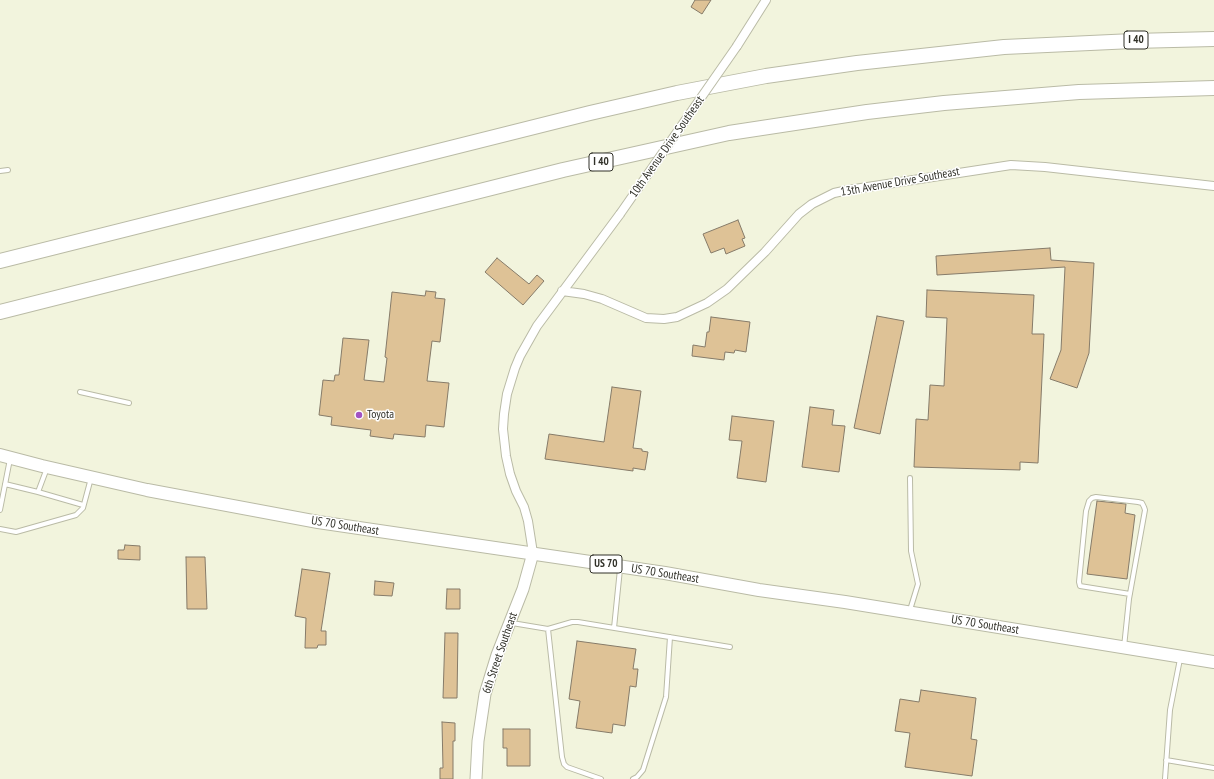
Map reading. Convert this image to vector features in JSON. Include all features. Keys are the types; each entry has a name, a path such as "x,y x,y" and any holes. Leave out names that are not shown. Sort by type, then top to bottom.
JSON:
{"highway":[{"path":"1059,44 1150,32 1214,29"},
{"name":"I 40","path":"0,261 489,138 677,94 766,76 857,63 953,52 1059,44 1214,39"},
{"name":"I 40","path":"0,312 563,170 729,133 944,102 1080,92 1214,88"}],"main road":[{"name":"US 70 Southeast","path":"5,456 147,490 318,522 533,553 1214,662"}],"street":[{"name":"10th Avenue Drive Southeast","path":"533,553 528,521 524,507 510,474 504,438 504,414 511,381 520,356 537,326 620,214 737,46 766,0"},
{"name":"13th Avenue Drive Southeast","path":"562,291 584,294 602,299 646,318 664,319 677,317 708,303 727,289 765,252 799,214 812,204 834,193 848,190 1011,165 1053,168 1214,186"},
{"name":"6th Street Southeast","path":"476,779 478,741 485,694 497,655 523,589 533,553"}],"lane":[{"path":"0,171 8,170"},
{"path":"80,392 129,403"},
{"path":"0,510 5,484 5,456"},
{"path":"38,492 48,467"},
{"path":"0,529 16,532 76,515 84,504 92,477"},
{"path":"909,612 918,584 911,551 910,478"},
{"path":"5,484 84,504"},
{"path":"1124,647 1130,594 1144,506 1142,503 1138,502 1096,496 1089,500 1086,511 1080,586 1130,594"},
{"path":"614,628 620,567"},
{"path":"509,622 548,629 572,622 578,622 730,647"},
{"path":"548,629 561,750 564,764 567,767 601,779"},
{"path":"633,779 643,770 666,697 670,637"},
{"path":"1165,779 1170,710 1180,656"},
{"path":"1166,760 1214,768"}],"building":[{"path":"695,0 711,0 702,14 691,7"},
{"path":"738,220 745,238 742,239 745,246 726,254 724,248 711,253 703,234"},
{"path":"1050,248 1051,260 1094,263 1089,353 1077,388 1050,379 1061,350 1065,267 937,275 936,256"},
{"path":"497,258 529,284 537,275 544,281 523,305 485,272"},
{"path":"927,290 1034,295 1032,334 1044,334 1038,463 1020,462 1020,470 914,467 916,419 928,420 930,385 944,386 947,318 926,317"},
{"path":"426,291 436,292 435,298 445,299 440,342 432,341 427,381 449,383 444,427 426,425 425,437 394,434 393,439 370,436 371,430 331,425 332,417 319,415 323,380 334,381 335,375 339,375 343,338 369,340 364,380 384,382 387,358 385,357 392,292 425,296"},
{"path":"877,316 904,321 880,434 854,428"},
{"path":"711,317 750,322 746,352 735,350 734,353 725,352 724,360 692,356 693,345 705,347"},
{"path":"612,387 641,391 633,448 642,449 642,451 648,452 645,470 633,468 633,471 545,459 549,434 604,442"},
{"path":"810,407 834,410 832,425 845,426 839,472 802,467"},
{"path":"732,416 774,421 766,482 737,478 742,441 729,440"},
{"path":"1097,501 1126,504 1125,513 1135,515 1127,579 1087,574"},
{"path":"125,545 140,546 140,560 118,559 118,550 124,550"},
{"path":"186,557 205,557 207,609 187,609"},
{"path":"302,569 330,573 321,631 326,631 326,645 318,645 317,648 305,648 306,618 295,616"},
{"path":"375,581 394,583 392,596 374,595"},
{"path":"447,589 460,589 460,609 446,609"},
{"path":"445,633 458,633 457,698 443,698"},
{"path":"577,641 636,649 633,669 638,669 636,687 630,686 625,726 613,724 612,733 576,728 580,701 569,699"},
{"path":"921,690 976,698 971,739 977,740 972,776 905,767 910,733 895,731 900,699 919,702"},
{"path":"442,722 455,723 455,741 453,741 453,779 440,779 440,768 443,768"},
{"path":"503,729 530,729 530,766 507,766 507,748 503,748"}],"place":[{"name":"Toyota","path":"359,415"}]}
